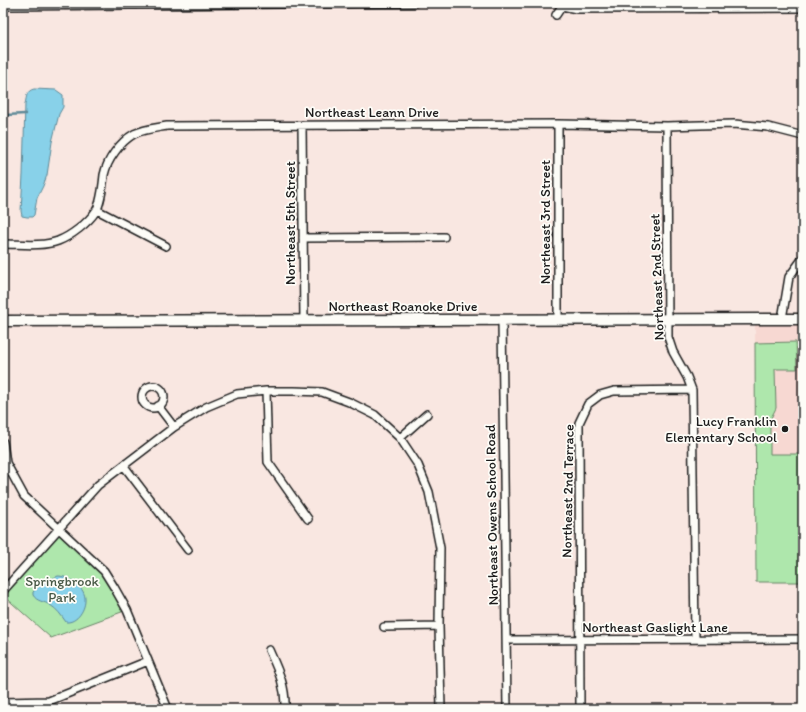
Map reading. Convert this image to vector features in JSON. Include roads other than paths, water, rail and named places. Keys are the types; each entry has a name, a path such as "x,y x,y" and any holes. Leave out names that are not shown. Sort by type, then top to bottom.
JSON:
{"street":[{"path":"3,6 245,3 414,3"},
{"path":"556,15 560,4 577,9 803,8"},
{"name":"Northeast Leann Drive","path":"97,210 105,168 122,144 134,134 149,129 167,126 558,124 667,126 734,124 768,127 803,136"},
{"name":"Northeast 3rd Street","path":"558,124 558,319"},
{"name":"Northeast 5th Street","path":"302,125 304,320"},
{"name":"Northeast 2nd Street","path":"667,126 668,337 673,352 687,377 692,390 695,639"},
{"path":"3,244 46,244 59,241 84,224 97,210 166,246"},
{"path":"303,238 444,237"},
{"path":"782,319 788,277 803,258"},
{"name":"Northeast Roanoke Drive","path":"3,321 803,319"},
{"name":"Northeast Owens School Road","path":"502,320 507,709"},
{"path":"3,591 98,486 174,427 206,406 237,394 294,390 322,392 349,402 375,415 400,438 418,465 429,492 440,548 439,626 441,709"},
{"name":"Northeast 2nd Terrace","path":"580,709 579,423 588,404 600,395 614,391 692,390"},
{"path":"266,391 268,462 308,519"},
{"path":"158,406 174,427"},
{"path":"400,438 426,414"},
{"path":"3,442 6,463 24,496 58,530 104,571 114,587 127,610 168,709"},
{"path":"124,466 188,550"},
{"path":"384,627 439,626"},
{"name":"Northeast Gaslight Lane","path":"507,640 803,639"},
{"path":"269,650 282,679 285,691 285,709"},
{"path":"3,702 49,701 148,661"}],"water":[{"path":"34,89 56,90 63,95 63,107 59,114 52,142 47,175 37,198 34,215 32,217 27,217 22,216 21,211 25,104 28,93"},
{"path":"58,576 62,576 75,582 84,594 85,602 82,611 77,618 70,622 66,622 55,608 36,599 33,595 33,592 41,584"}],"waterway":[{"path":"6,115 25,114"}],"place":[{"name":"Lucy Franklin Elementary School","path":"785,429"}],"park label":[{"name":"Springbrook Park","path":"62,590"}]}
